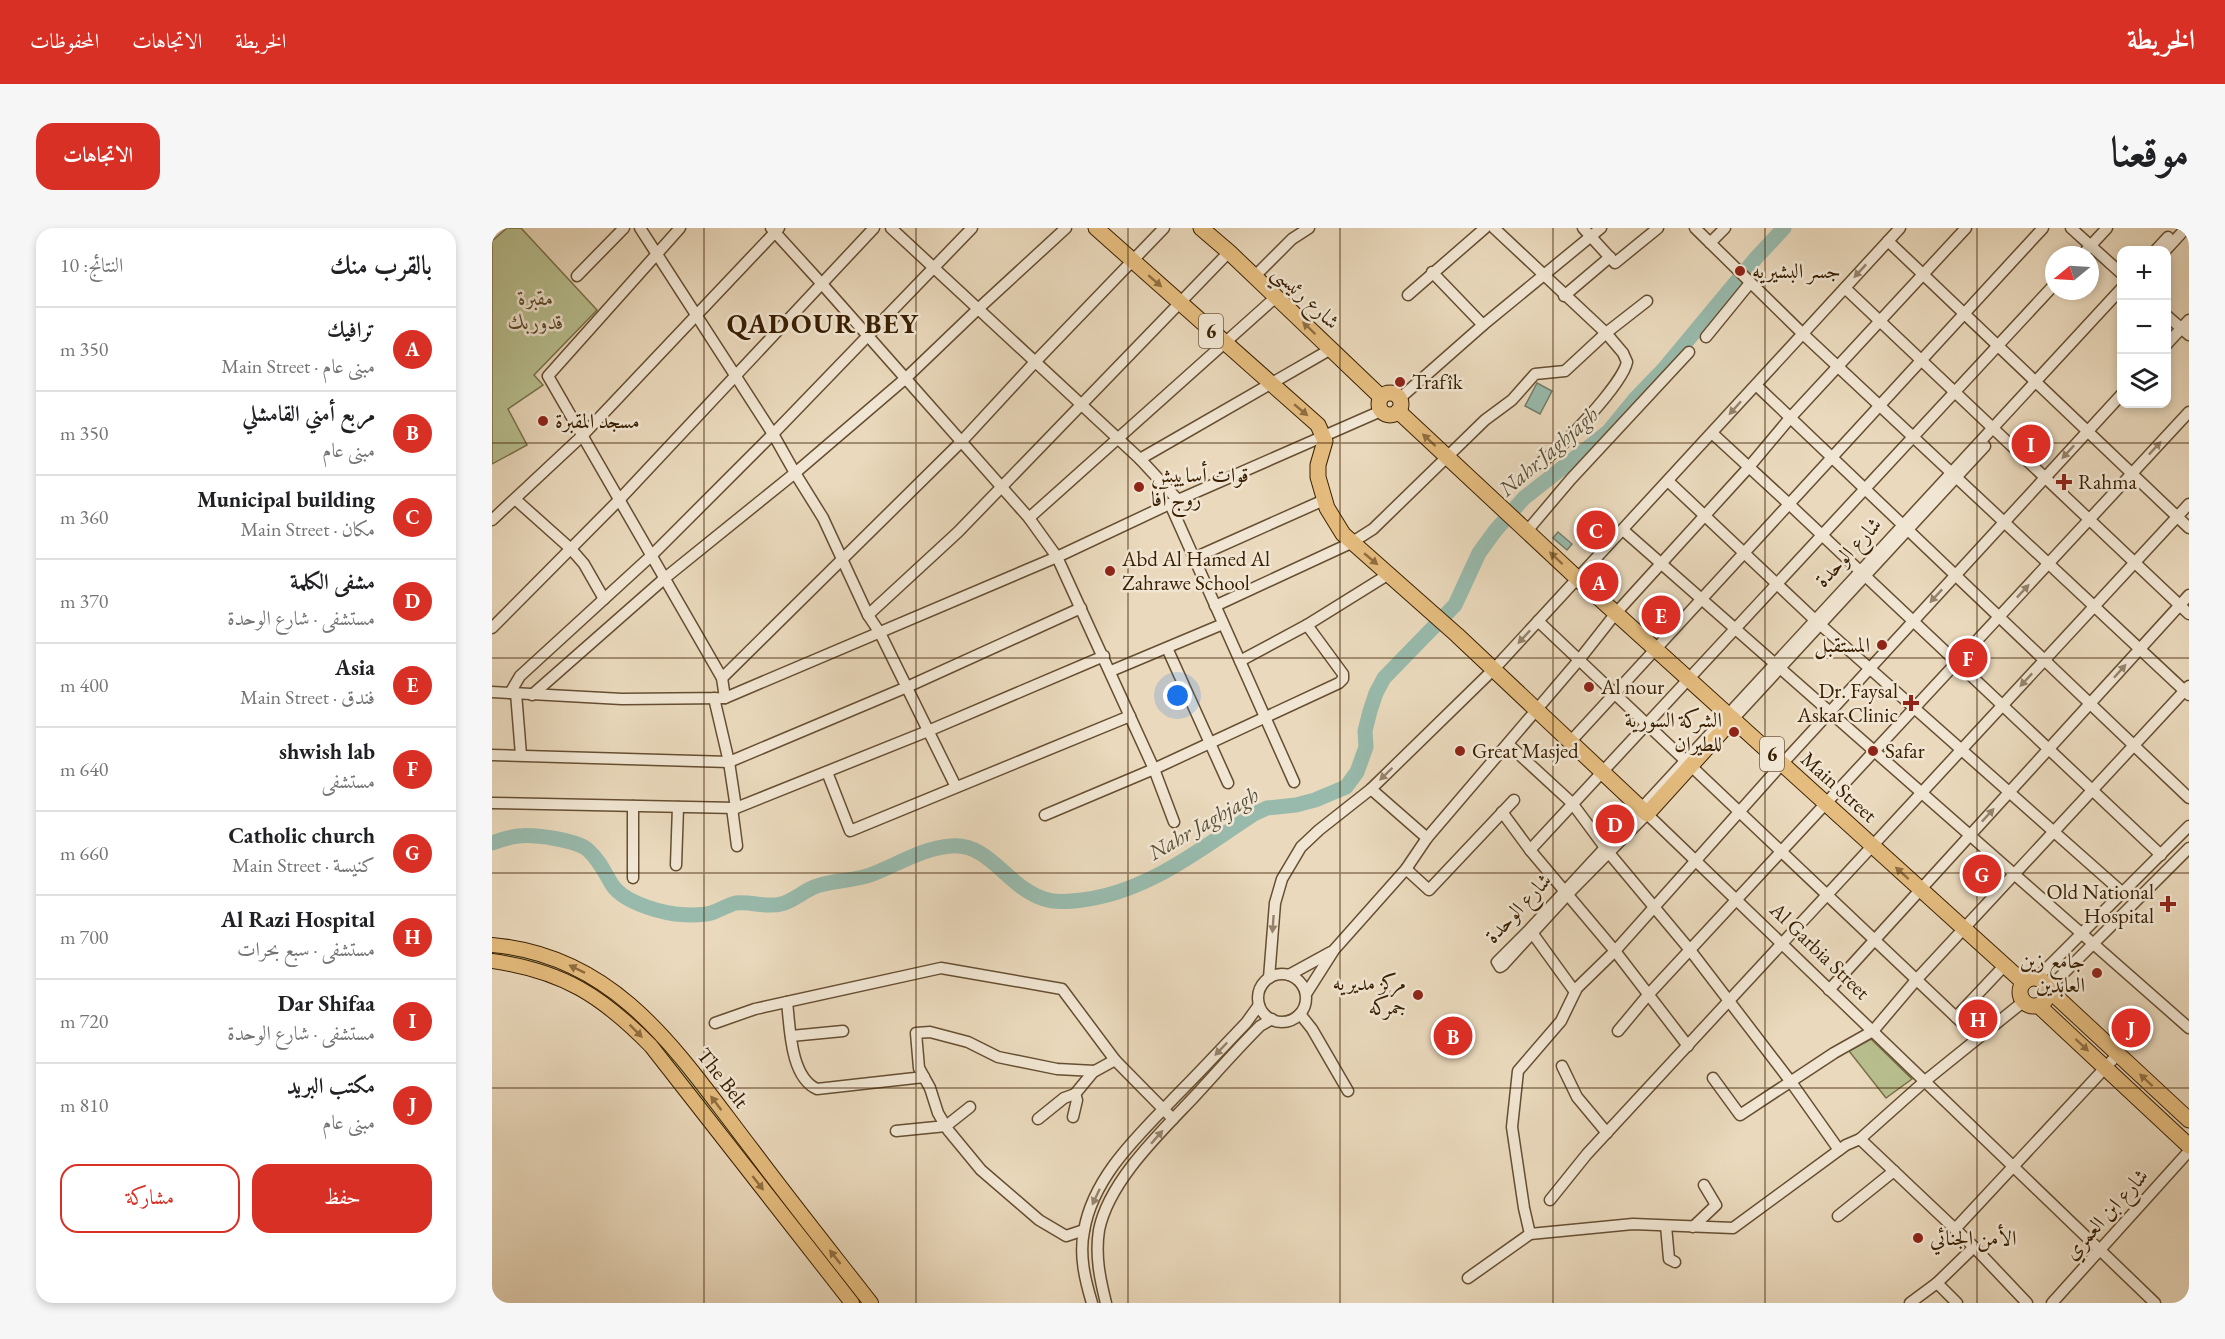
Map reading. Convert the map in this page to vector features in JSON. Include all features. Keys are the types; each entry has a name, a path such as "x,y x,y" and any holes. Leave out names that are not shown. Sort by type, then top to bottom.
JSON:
{"highway":[{"name":"6","path":"1096,228 1269,384 1313,420 1324,437"},
{"name":"شارع رئيسي","path":"1201,228 1331,349 1381,404"},
{"path":"1381,404 1387,415 1399,405"},
{"name":"6","path":"1399,405 1448,457 1524,528"},
{"name":"Al Garbia Street","path":"1324,437 1325,445 1317,471 1324,500 1332,517 1351,543 1453,631 1644,811"},
{"name":"Main Street","path":"1524,528 2005,966 2036,983"},
{"name":"شارع الوحدة","path":"1644,811 1730,716"},
{"name":"6","path":"2036,983 2118,1054 2189,1120"},
{"path":"2039,1006 2046,999 2036,983 2019,994 2023,1002 2030,1006 2039,1006 2189,1146"}],"main road":[{"name":"The Belt","path":"492,945 542,955 585,973 624,998 649,1021 705,1088 872,1303"},
{"name":"The Belt","path":"492,961 524,966 563,979 605,1004 626,1020 651,1046 852,1303"}],"street":[{"path":"577,276 624,228"},
{"path":"640,228 773,434 823,518 868,615 880,633 956,787"},
{"path":"680,228 548,376 722,678 720,698 737,846"},
{"path":"492,627 619,500 874,228"},
{"path":"891,228 1080,406 1140,459 1174,502 1194,558 1294,782"},
{"path":"521,755 513,693 520,676 651,556 773,434 972,228"},
{"path":"532,695 664,578 795,473 906,378 1066,228"},
{"path":"722,678 962,441 1131,260 1164,228"},
{"path":"1255,276 1292,234 1309,228"},
{"path":"1408,295 1485,228"},
{"path":"1494,228 1563,296 1606,333 1623,353 1627,362 1626,369 1577,430 1551,456 1540,463"},
{"path":"1399,405 1484,326 1544,275 1587,232 1601,228"},
{"path":"1587,232 1615,263 1658,228"},
{"path":"1695,228 1803,334 2187,691 1964,928 1873,1031 1834,1053 1740,1115 1713,1078"},
{"path":"1710,243 1725,228"},
{"path":"1900,228 1494,669 1371,789 1310,838 1287,868 1275,903 1269,978 1260,990 1259,1005 1262,1011 1272,1019 1287,1022 1300,1014 1304,1008 1306,994 1334,950 1406,869 1427,838 1509,745 1616,613 1749,467 1790,418 1966,228"},
{"path":"1571,741 2043,228"},
{"path":"2071,228 2091,246 2107,228"},
{"path":"2170,246 2186,228"},
{"path":"2159,246 2172,229"},
{"path":"492,520 582,436 775,230 1029,518 1057,557 1111,671 1154,769 1174,822"},
{"path":"1888,242 2189,528"},
{"path":"868,615 958,532 1228,252"},
{"path":"2099,253 2117,270"},
{"path":"1563,296 1610,257"},
{"path":"1432,272 1484,326"},
{"path":"1706,337 1747,280"},
{"path":"1845,288 2189,614"},
{"name":"شارع الوحدة","path":"1730,716 2038,383 2117,293"},
{"path":"1530,850 2045,295"},
{"path":"1029,518 1276,297"},
{"name":"شارع الوحدة","path":"2038,383 2119,300"},
{"path":"1215,606 1351,543 1380,523 1485,420 1512,400 1535,374 1565,371 1606,333 1647,302"},
{"path":"2171,318 2186,328 2171,341"},
{"path":"1140,459 1331,349"},
{"path":"1524,528 1689,352"},
{"path":"1756,386 2189,798"},
{"path":"1530,1234 1512,1127 1518,1071 1561,1021 1575,992 1615,951 1829,712 2117,398"},
{"path":"492,692 622,699 720,698 1057,557 1174,502 1324,437 1381,404"},
{"path":"1618,1031 1648,995 2189,412"},
{"path":"1712,433 2161,855"},
{"path":"1668,481 1817,622 2122,893"},
{"path":"515,499 571,549 584,564 604,599"},
{"path":"1194,558 1324,500"},
{"path":"1550,1200 1570,1172 2189,504"},
{"path":"1623,530 2189,1028"},
{"path":"1240,661 1307,625 1389,574"},
{"path":"1829,990 2189,595"},
{"path":"492,755 729,762 907,687 1081,608"},
{"path":"1538,621 1978,1038"},
{"path":"1111,671 1223,624"},
{"path":"1045,815 1210,744 1339,683 1343,679 1343,674 1307,625"},
{"path":"1167,648 1228,783"},
{"path":"492,803 734,808 928,731 1104,656"},
{"path":"827,772 850,831 1130,716"},
{"path":"1509,745 1572,803 1607,850 1730,1001 1839,1150"},
{"path":"1371,789 1427,838"},
{"path":"1406,869 1429,890 1514,800"},
{"path":"633,806 633,878"},
{"path":"676,865 678,807"},
{"name":"شارع الوحدة","path":"1566,892 1533,934 1503,965 1498,966 1498,960 1644,811"},
{"name":"Al Garbia Street","path":"1644,811 2155,1303"},
{"path":"1502,813 1615,951 1688,1046"},
{"path":"2036,983 2189,826"},
{"path":"2036,983 2094,944 2189,848"},
{"path":"1533,934 1575,992"},
{"path":"1289,975 1334,950"},
{"path":"1956,1017 2005,966"},
{"path":"715,1023 755,1009 941,968 1062,989 1115,1060 1173,1119"},
{"path":"1269,978 1282,974 1289,975 1300,982 1306,994"},
{"path":"787,1002 792,1050 798,1069 813,1087 817,1089 924,1077"},
{"path":"1468,1278 1530,1234 1634,1224 1733,1228 1839,1150 1860,1139 1925,1081 2023,1002"},
{"path":"1092,1303 1082,1253 1084,1230 1091,1207 1104,1180 1163,1109 1246,1023 1259,1005"},
{"path":"1300,1014 1312,1029 1348,1091"},
{"path":"1106,1303 1098,1264 1098,1242 1102,1218 1113,1195 1130,1169 1173,1119 1260,1026 1272,1019"},
{"path":"791,1036 843,1031"},
{"path":"1084,1230 1066,1236 1039,1220 981,1170 938,1113 930,1088 920,1068 916,1033 930,1032 968,1042 998,1057 1028,1064 1057,1069 1094,1071"},
{"path":"1955,1230 2118,1054"},
{"path":"1038,1119 1064,1098 1075,1094 1094,1071 1115,1060"},
{"path":"1562,1066 1577,1097 1606,1133"},
{"path":"1073,1117 1077,1100 1075,1094"},
{"path":"896,1131 946,1126 970,1107"},
{"path":"1860,1139 1974,1247 2027,1303"},
{"name":"شارع ابن العمري","path":"2052,1303 2189,1151"},
{"path":"1838,1216 1894,1171"},
{"path":"1693,1227 1716,1205 1704,1185"},
{"path":"1666,1226 1669,1258 1675,1262"},
{"path":"1910,1303 1937,1283 1974,1247"},
{"path":"1937,1283 1957,1303"}],"green space":[{"name":"مقبرة قدوربك","path":"507,228 521,228 597,310 534,375 543,385 508,409 527,445 492,464 492,241"},
{"path":"492,950 520,955 567,970 619,1001 669,1053 865,1303 859,1303 659,1047 641,1028 623,1011 584,984 541,966 492,955"},
{"path":"1871,1039 1912,1079 1886,1098 1849,1051"}],"shaded area":[{"path":"1537,383 1552,391 1540,414 1525,406"},
{"path":"1558,532 1572,544 1567,550 1553,538"}],"waterway":[{"name":"Nahr Jaghjagh","path":"492,843 525,836 555,838 575,843 592,854 622,895 649,908 675,914 707,914 736,903 781,904 817,886 864,877 920,853 951,846 962,846 981,854 1023,888 1038,897 1066,902 1106,895 1151,879 1254,814 1267,808 1296,805 1315,800 1346,787 1357,772 1366,747 1365,731 1370,711 1384,678 1455,605 1479,553 1495,531 1524,498 1608,432 1784,228"}],"place":[{"name":"جسر البشيريه","path":"1740,271"},
{"name":"Trafîk","path":"1400,382"},
{"name":"مسجد المقبرة","path":"543,421"},
{"name":"Dar Shifaa","path":"2031,444"},
{"name":"Rahma","path":"2064,482"},
{"name":"قوات أساييش روج آفا","path":"1139,487"},
{"name":"Municipal building","path":"1596,530"},
{"name":"Abd Al Hamed Al Zahrawe School","path":"1110,571"},
{"name":"ترافيك","path":"1599,582"},
{"name":"Asia","path":"1661,615"},
{"name":"المستقبل","path":"1882,645"},
{"name":"shwish lab","path":"1968,658"},
{"name":"Al nour","path":"1589,687"},
{"name":"Dr. Faysal Askar Clinic","path":"1911,703"},
{"name":"الشركة السورية للطيران","path":"1734,732"},
{"name":"Great Masjed","path":"1460,751"},
{"name":"Safar","path":"1873,751"},
{"name":"مشفى الكلمة","path":"1615,824"},
{"name":"Catholic church","path":"1982,874"},
{"name":"Old National Hospital","path":"2168,904"},
{"name":"جامع زين العابدين","path":"2097,973"},
{"name":"مركز مديريه جمركه","path":"1418,995"},
{"name":"Al Razi Hospital","path":"1978,1019"},
{"name":"مكتب البريد","path":"2131,1028"},
{"name":"مربع أمني القامشلي","path":"1453,1036"},
{"name":"الأمن الجنائي","path":"1918,1238"}],"district":[{"name":"QADOUR BEY","path":"823,324"}]}
